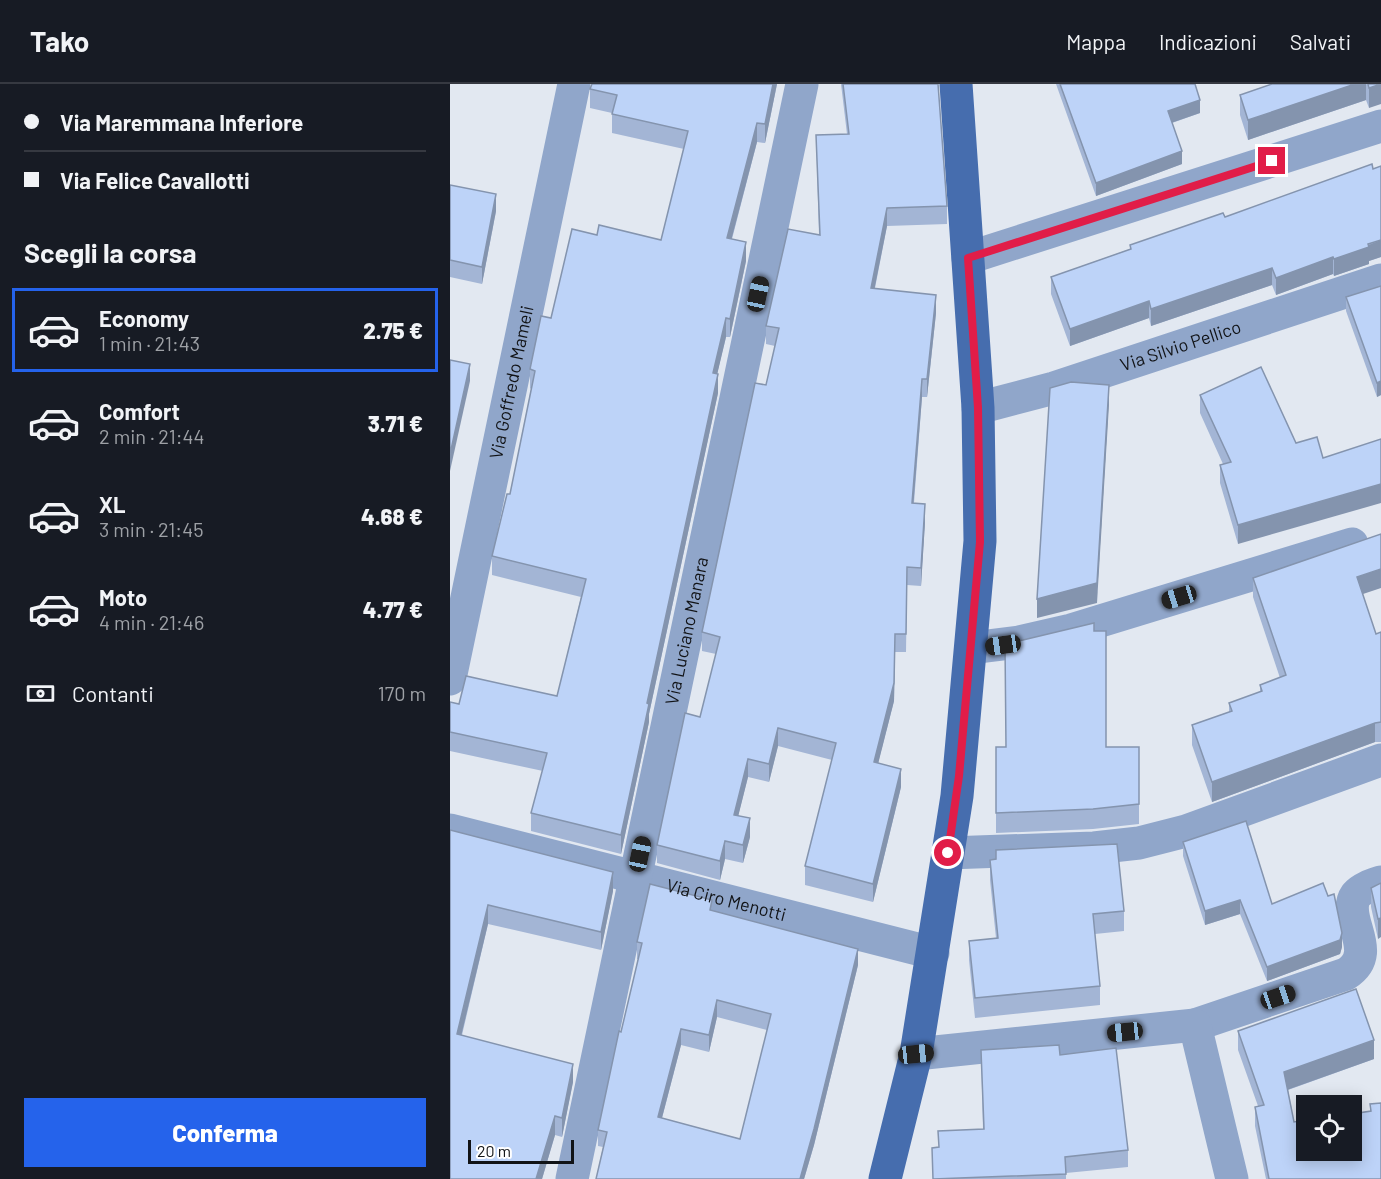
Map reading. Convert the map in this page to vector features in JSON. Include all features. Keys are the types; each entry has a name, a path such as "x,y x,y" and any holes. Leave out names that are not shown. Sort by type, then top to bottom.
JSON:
{"main road":[{"path":"885,1179 916,1054 957,796 981,513 978,408 956,84"}],"street":[{"name":"Via Goffredo Mameli","path":"450,679 574,84"},
{"name":"Via Luciano Manara","path":"572,1179 802,84"},
{"path":"968,258 1381,126"},
{"name":"Via Silvio Pellico","path":"978,408 1054,388 1381,280"},
{"path":"971,648 1019,642 1071,630 1352,544"},
{"path":"948,853 1094,848 1139,843 1186,831 1381,760"},
{"name":"Via Ciro Menotti","path":"450,830 933,953"},
{"path":"916,1054 1195,1025 1346,974 1361,966 1365,960 1366,944 1354,907 1354,899 1362,889 1381,882"},
{"path":"1195,1025 1232,1179"}],"building":[{"path":"592,84 773,84 765,124 757,123 727,238 746,242 730,319 726,318 713,373 718,374 621,835 531,813 547,753 450,732 450,702 459,704 466,676 557,696 586,579 492,556 507,494 510,494 535,371 530,369 541,316 551,318 572,229 597,235 599,225 661,240 688,131 612,114 617,95 590,89"},
{"path":"843,84 938,84 947,206 887,208 871,288 936,295 927,379 922,379 912,503 925,504 921,568 907,567 906,634 895,634 894,683 874,762 901,769 873,884 805,866 836,743 778,728 769,764 748,759 734,815 750,818 743,845 725,841 720,861 657,845 685,713 700,717 720,637 702,632 755,383 766,385 779,328 766,326 788,229 820,235 816,135 849,134"},
{"path":"1060,84 1195,84 1200,100 1168,111 1182,151 1096,183"},
{"path":"1272,84 1355,84 1248,120 1240,95"},
{"path":"1368,84 1381,84 1369,88"},
{"path":"1372,164 1373,169 1381,166 1381,240 1368,244 1369,247 1334,259 1333,257 1276,278 1272,268 1151,309 1149,301 1070,329 1051,277 1131,249 1130,245 1223,213 1225,217"},
{"path":"450,185 496,194 482,267 450,260"},
{"path":"1381,286 1381,381 1377,383 1346,297"},
{"path":"450,360 470,364 450,454"},
{"path":"1261,367 1296,443 1317,437 1323,458 1381,439 1381,484 1238,525 1220,465 1231,462 1200,395"},
{"path":"1071,382 1109,385 1097,583 1037,599 1050,388"},
{"path":"1381,534 1381,569 1357,577 1376,634 1381,632 1381,722 1212,782 1192,725 1232,711 1229,703 1262,691 1260,685 1286,675 1253,578"},
{"path":"1094,623 1094,631 1106,631 1106,747 1139,747 1139,804 1093,809 996,813 996,747 1006,747 1005,643"},
{"path":"1246,821 1272,904 1323,883 1328,896 1334,894 1342,933 1340,940 1267,967 1240,900 1205,911 1183,842"},
{"path":"450,830 613,872 601,932 488,905 457,1034 573,1064 562,1118 555,1116 536,1179 450,1179"},
{"path":"1117,844 1124,911 1093,914 1100,986 975,998 969,941 998,938 990,860 996,859 996,850"},
{"path":"1381,883 1381,918 1378,919 1371,888"},
{"path":"650,884 712,900 710,910 858,949 800,1179 596,1179 607,1132 598,1130 619,1031 621,1032 642,943 637,942","holes":["717,1000 771,1014 740,1139 658,1117 681,1029 709,1035"]},
{"path":"1356,989 1374,1040 1284,1072 1294,1122 1296,1122 1296,1161 1362,1161 1362,1112 1371,1111 1370,1104 1381,1103 1381,1179 1269,1179 1255,1107 1264,1105 1238,1031"},
{"path":"1059,1045 1060,1055 1116,1048 1128,1150 1065,1157 1066,1174 933,1179 932,1148 939,1147 938,1131 984,1129 981,1050"}],"route":[{"path":"948,853 957,796 980,542 981,486 978,408 968,258 1272,161"}]}
